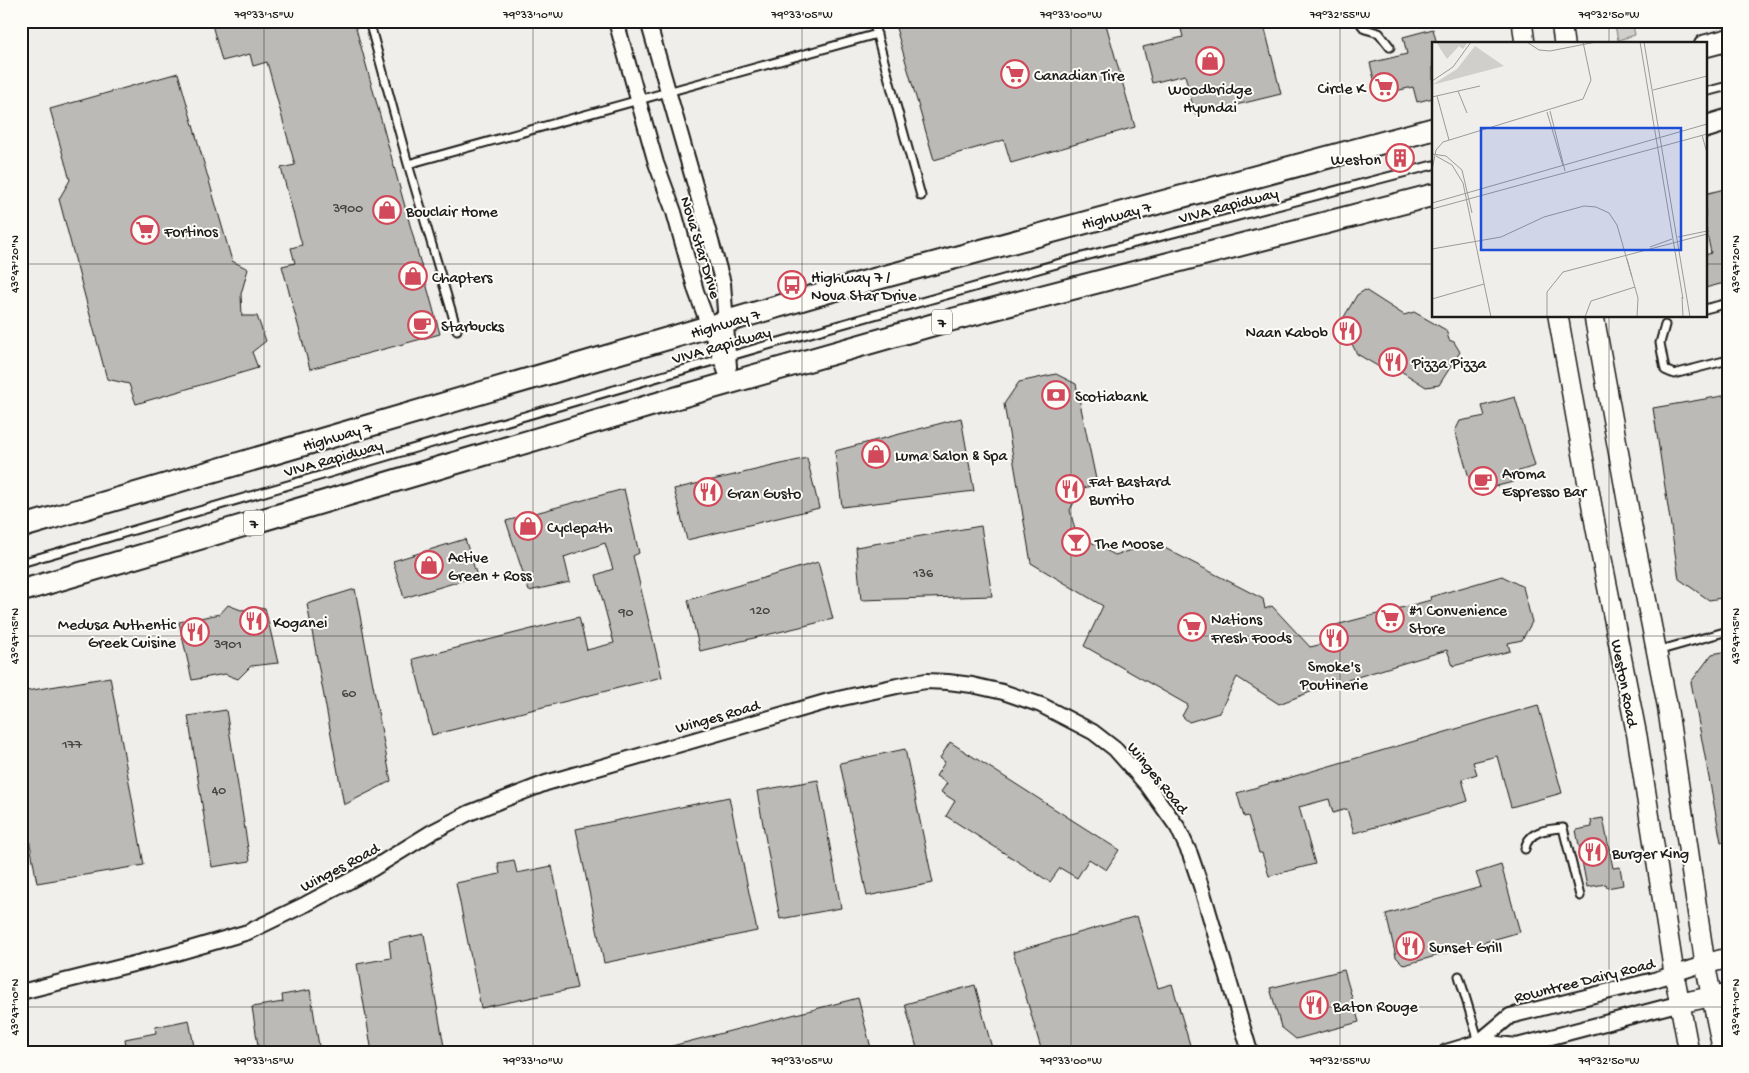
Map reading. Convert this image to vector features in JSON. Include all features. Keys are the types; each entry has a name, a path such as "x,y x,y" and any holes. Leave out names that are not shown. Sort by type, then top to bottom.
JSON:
{"main road":[{"path":"1522,21 1525,42"},
{"path":"1561,21 1564,42"},
{"path":"1706,46 1728,40"},
{"path":"1706,127 1728,120"},
{"name":"Highway 7","path":"21,527 935,262 1432,129"},
{"name":"7","path":"21,591 944,322 1432,195"},
{"name":"Weston Road","path":"1558,318 1596,529 1637,736 1674,973 1689,1052"},
{"path":"1594,318 1667,704 1705,964 1720,994 1722,1052"},
{"path":"1705,964 1728,958"},
{"path":"1680,1003 1720,994"}],"street":[{"name":"Nova Star Drive","path":"616,21 656,163 674,212 696,291 718,324"},
{"name":"Nova Star Drive","path":"648,21 723,283 718,324 730,383"},
{"name":"Winges Road","path":"21,992 173,954 248,932 372,869 432,832 469,813 546,783 829,701 926,681 948,682 972,684 1041,705 1093,732 1115,750 1148,786 1178,828 1190,854 1250,1052"},
{"name":"Rowntree Dairy Road","path":"1479,1042 1510,1016 1654,980 1705,964"},
{"name":"Rowntree Dairy Road","path":"1446,1052 1479,1042 1517,1046 1680,1003"}],"lane":[{"path":"369,21 456,330"},
{"path":"873,21 921,196"},
{"path":"1362,21 1361,24 1365,29 1379,33 1390,47"},
{"path":"408,164 877,34"},
{"path":"1706,92 1728,86"},
{"name":"VIVA Rapidway","path":"21,562 725,357 1078,258 1432,165"},
{"path":"1706,309 1728,303"},
{"path":"1665,325 1660,343 1665,370 1674,374 1728,360"},
{"path":"1656,651 1728,631"},
{"path":"1525,850 1526,842 1530,837 1550,828 1563,828 1580,896"},
{"path":"1459,976 1479,1042"}],"shaded area":[{"path":"1614,21 1632,21 1635,35 1618,40"}],"building":[{"path":"211,21 354,21 440,334 310,369 282,266 295,263 291,248 302,245 281,168 295,165 267,62 253,66 250,54 222,61"},
{"name":"Canadian Tire","path":"894,21 1105,21 1135,127 1011,163 1004,140 934,160"},
{"name":"Woodbridge Hyundai","path":"1179,21 1263,21 1281,94 1195,115 1185,75 1152,83 1143,47 1183,37"},
{"path":"1433,29 1436,42 1432,42 1432,98 1417,102 1413,87 1378,95 1370,63 1407,54 1403,37"},
{"name":"Fortinos","path":"178,73 232,261 248,269 241,294 242,316 257,316 266,341 252,352 258,368 136,404 129,384 107,379 59,199 70,180 50,109"},
{"path":"1728,188 1728,282 1706,288 1706,255 1711,253 1706,229 1706,194"},
{"path":"1365,290 1404,315 1414,312 1446,330 1449,340 1454,342 1460,352 1439,385 1426,387 1393,366 1381,368 1357,354 1351,342 1342,336 1338,327 1357,295"},
{"path":"1056,374 1076,384 1097,484 1081,489 1070,510 1076,534 1115,555 1155,543 1263,599 1265,609 1272,606 1310,647 1323,644 1332,626 1431,600 1430,597 1502,576 1523,587 1532,622 1522,640 1508,643 1510,651 1453,666 1447,650 1321,688 1279,704 1237,677 1219,713 1189,722 1182,716 1188,705 1084,646 1103,606 1031,563 1004,404 1019,382"},
{"path":"1728,395 1728,597 1709,600 1679,579 1653,408"},
{"path":"1515,397 1535,466 1519,471 1513,482 1482,490 1471,484 1455,431 1460,421 1485,416 1482,406"},
{"path":"961,418 974,491 842,507 835,451"},
{"path":"807,458 819,508 687,540 674,489"},
{"path":"624,489 639,553 633,556 662,677 432,735 413,659 579,617 587,650 614,643 596,575 613,569 605,543 564,557 570,582 529,591 506,521"},
{"path":"981,526 992,596 861,600 856,547"},
{"path":"465,539 477,576 404,598 393,561"},
{"path":"818,562 833,619 700,651 688,600"},
{"path":"355,589 391,781 344,805 307,604"},
{"path":"228,605 241,610 265,608 278,663 251,666 238,679 225,674 192,680 179,622 220,614"},
{"path":"1728,651 1728,842 1721,842 1691,682 1712,654"},
{"path":"110,677 144,865 37,883 21,794 21,692"},
{"path":"1538,705 1562,793 1511,807 1497,756 1473,762 1477,774 1462,779 1468,801 1354,833 1347,809 1333,813 1329,799 1299,807 1315,864 1269,876 1262,853 1259,853 1248,816 1244,817 1237,793"},
{"path":"226,710 250,861 212,867 188,716"},
{"path":"950,742 1119,850 1106,870 1089,859 1077,878 1060,868 1050,882 946,816 955,801 941,792 947,783 936,776 945,762 940,758"},
{"path":"905,749 933,883 867,896 840,763"},
{"path":"818,780 841,908 780,919 757,791"},
{"path":"729,797 757,931 604,963 576,829"},
{"name":"Burger King","path":"1603,818 1613,868 1620,867 1623,885 1607,888 1606,884 1587,887 1576,830 1592,827 1591,820"},
{"path":"514,860 517,873 552,866 577,988 481,1008 456,883 500,874 498,863"},
{"path":"1501,865 1520,932 1404,965 1396,957 1386,914 1481,887 1476,873"},
{"path":"1137,916 1158,988 1172,984 1190,1045 1168,1052 1042,1052 1013,952"},
{"path":"424,934 445,1052 372,1052 357,964 391,958 389,941"},
{"name":"Baton Rouge","path":"1344,970 1359,1022 1296,1039 1281,1027 1270,988"},
{"path":"975,985 993,1052 918,1052 905,1004"},
{"path":"310,990 320,1052 259,1052 252,1007 283,1002 282,995"},
{"path":"858,998 872,1052 669,1052 668,1047"},
{"path":"189,1020 195,1052 127,1052 125,1039 156,1033 155,1027"}],"place":[{"name":"Woodbridge Hyundai","path":"1210,61"},
{"name":"Canadian Tire","path":"1015,74"},
{"name":"Circle K","path":"1384,87"},
{"name":"Weston","path":"1400,158"},
{"name":"Bouclair Home","path":"387,210"},
{"name":"Fortinos","path":"145,230"},
{"name":"Chapters","path":"413,276"},
{"name":"Highway 7 / Nova Star Drive","path":"792,285"},
{"name":"Starbucks","path":"422,325"},
{"name":"Naan Kabob","path":"1347,331"},
{"name":"Pizza Pizza","path":"1393,362"},
{"name":"Scotiabank","path":"1056,395"},
{"name":"Luma Salon & Spa","path":"876,454"},
{"name":"Aroma Espresso Bar","path":"1483,481"},
{"name":"Fat Bastard Burrito","path":"1070,489"},
{"name":"Gran Gusto","path":"708,492"},
{"name":"Cyclepath","path":"528,526"},
{"name":"The Moose","path":"1076,542"},
{"name":"Active Green + Ross","path":"429,565"},
{"name":"#1 Convenience Store","path":"1390,618"},
{"name":"Koganei","path":"254,621"},
{"name":"Nations Fresh Foods","path":"1192,627"},
{"name":"Medusa Authentic Greek Cuisine","path":"195,632"},
{"name":"Smoke's Poutinerie","path":"1334,638"},
{"name":"Burger King","path":"1593,852"},
{"name":"Sunset Grill","path":"1410,946"},
{"name":"Baton Rouge","path":"1314,1005"}]}
